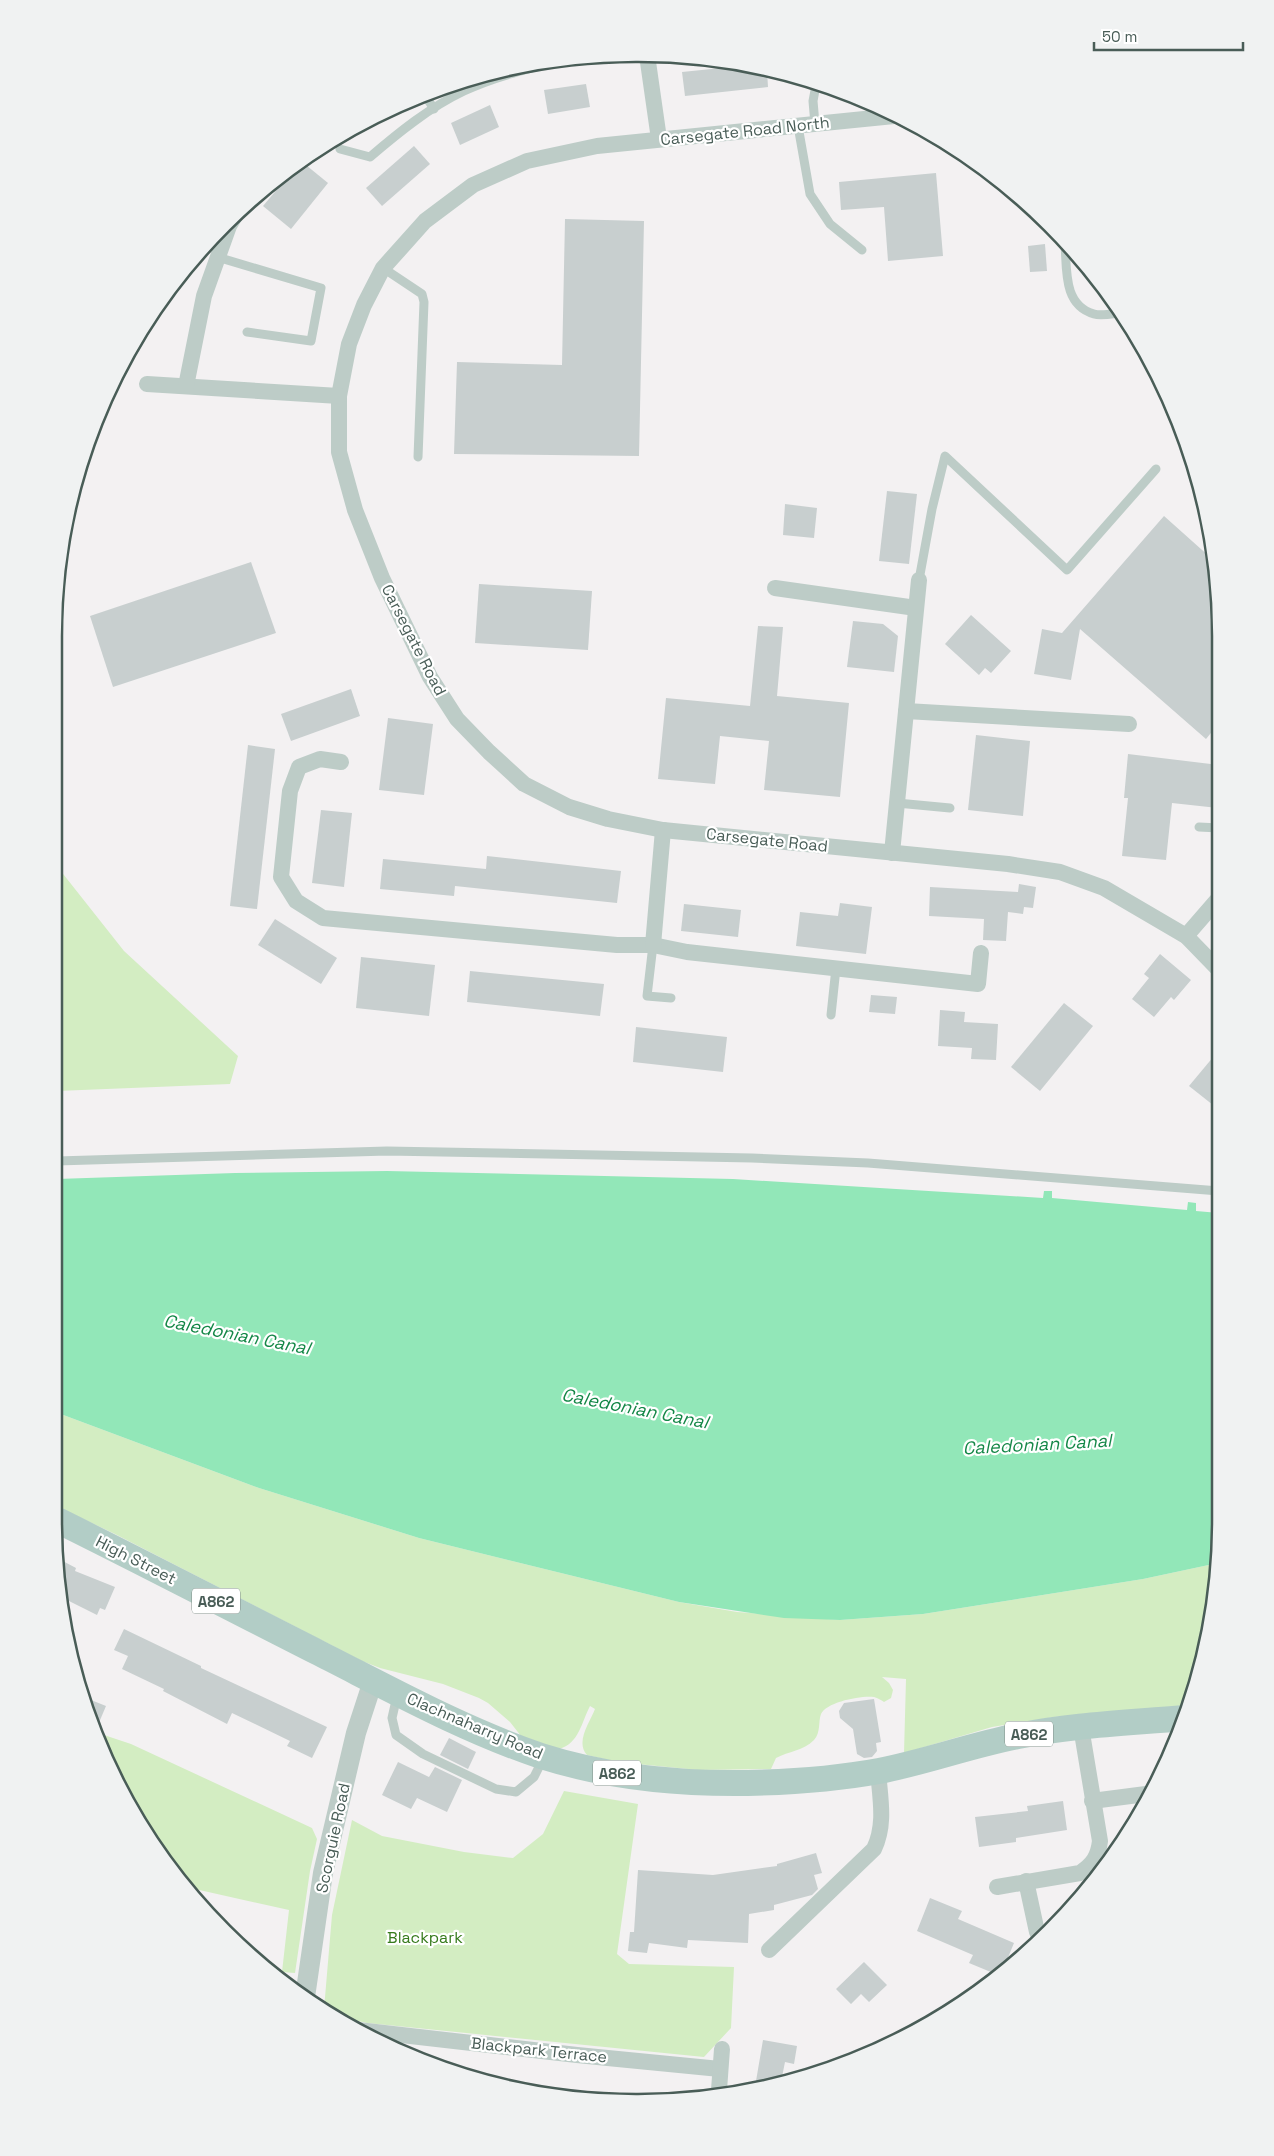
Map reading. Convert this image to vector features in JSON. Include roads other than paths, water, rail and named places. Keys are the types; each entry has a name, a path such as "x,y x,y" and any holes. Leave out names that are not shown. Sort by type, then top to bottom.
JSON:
{"main road":[{"name":"High Street","path":"63,1524 373,1680"},
{"name":"Clachnaharry Road","path":"373,1680 484,1734 544,1757 616,1773 706,1782 790,1780 878,1771 1019,1736 1081,1727 1176,1719"}],"street":[{"path":"647,63 659,139"},
{"name":"Carsegate Road North","path":"597,146 881,117"},
{"name":"Carsegate Road","path":"597,146 527,161 473,185 425,220 383,268 364,304 350,344 339,396 339,452 355,510 382,578 430,677 457,719 524,784 569,807 608,820 663,830 1008,864 1060,872 1104,888 1186,936 1212,963"},
{"path":"186,386 204,296 225,237"},
{"path":"147,384 339,396"},
{"path":"892,853 919,580"},
{"path":"775,588 916,608"},
{"path":"906,711 1129,724"},
{"path":"341,762 320,758 299,768 290,791 281,877 296,901 323,918 617,945 653,945 687,952 978,984 981,953"},
{"path":"653,945 663,830"},
{"path":"1186,936 1212,906"},
{"name":"Scorguie Road","path":"306,1989 323,1873 356,1733 373,1680"},
{"path":"997,1887 1080,1873 1091,1866 1098,1855 1100,1841 1081,1727"},
{"path":"769,1950 874,1849 880,1836 882,1822 878,1771"},
{"path":"1092,1801 1141,1795"},
{"path":"1026,1882 1037,1931"},
{"name":"Blackpark Terrace","path":"380,2033 720,2069"},
{"path":"719,2088 722,2049"}],"lane":[{"path":"340,149 370,157 402,130 434,109 463,91 490,82"},
{"path":"815,91 813,101 815,124"},
{"path":"429,101 434,109"},
{"path":"798,126 810,194 830,224 862,250"},
{"path":"1066,255 1071,296 1078,304 1095,314 1112,313"},
{"path":"218,257 321,288 311,341 247,332"},
{"path":"383,268 422,294 424,302 418,457"},
{"path":"919,580 932,509 945,456 1067,570 1156,469"},
{"path":"897,803 950,808"},
{"path":"1199,827 1212,828"},
{"path":"653,945 647,996 672,998"},
{"path":"831,1014 836,968"},
{"path":"63,1161 387,1152 752,1158 868,1163 1212,1190"},
{"path":"398,1693 392,1718 396,1734 423,1754 496,1789 516,1792 534,1778 544,1757"}],"water":[{"name":"Caledonian Canal","path":"387,1171 733,1179 1043,1198 1044,1191 1052,1191 1052,1198 1187,1210 1188,1202 1196,1203 1196,1211 1212,1212 1212,1519 1209,1565 1143,1579 923,1614 840,1620 784,1618 679,1602 419,1538 259,1488 63,1415 63,1179 235,1173"}],"park label":[{"name":"Blackpark","path":"425,1937"}]}
